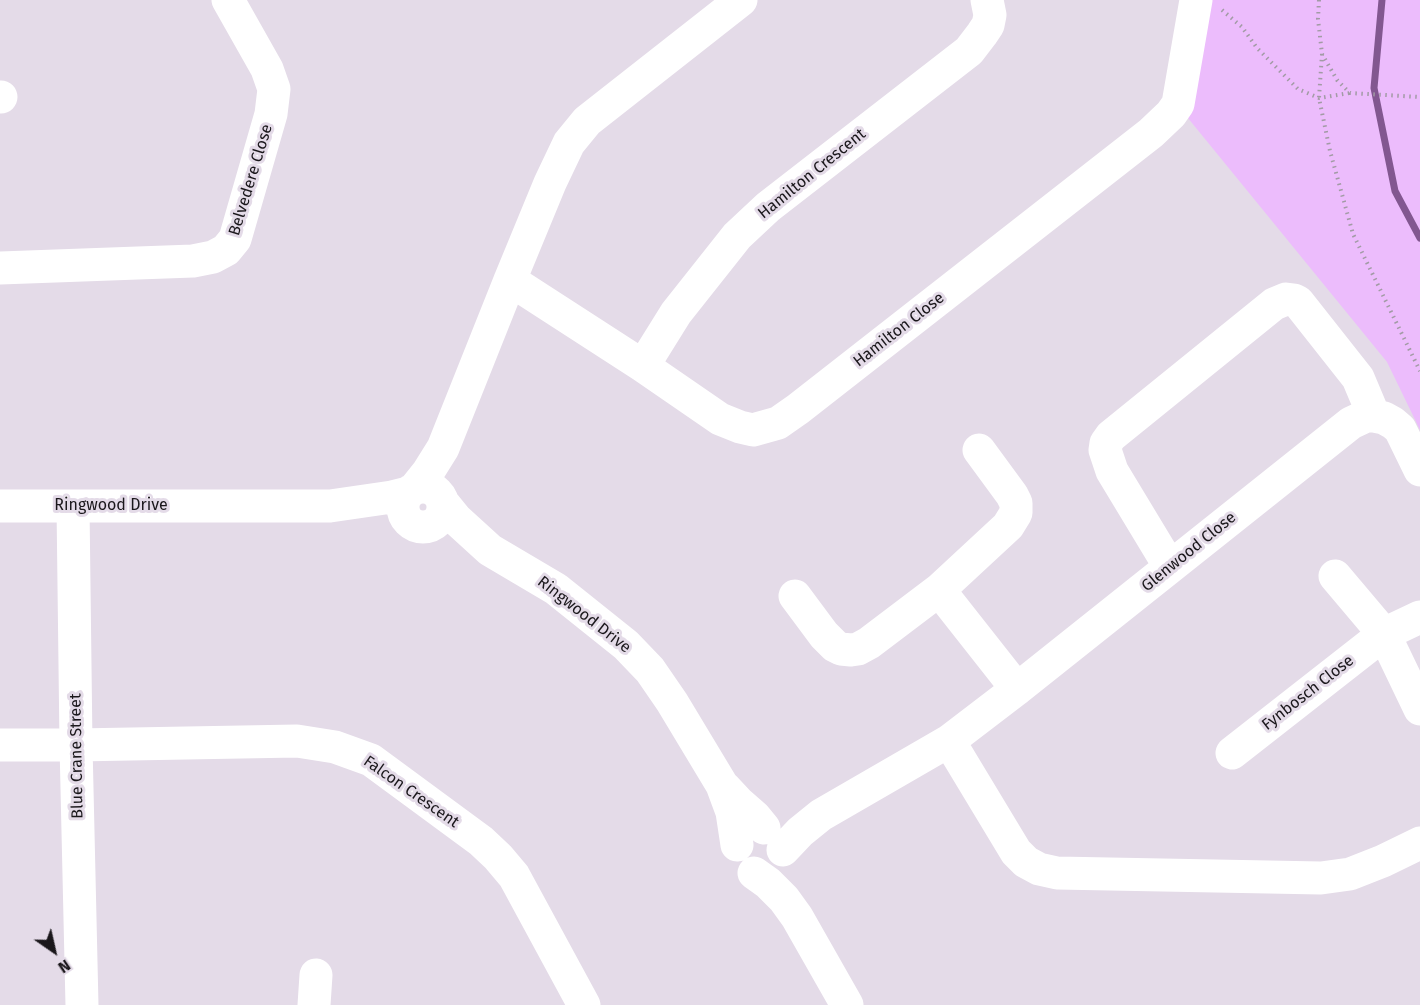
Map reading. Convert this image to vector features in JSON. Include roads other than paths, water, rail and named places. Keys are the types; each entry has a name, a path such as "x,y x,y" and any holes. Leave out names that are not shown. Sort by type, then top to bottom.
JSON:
{"street":[{"name":"Belvedere Close","path":"0,268 193,261 213,257 226,250 235,239 271,114 274,89 267,69 228,0"},
{"path":"424,505 428,472 443,448 550,183 569,143 587,121 741,0"},
{"name":"Hamilton Crescent","path":"643,366 676,313 737,236 768,207 969,51 988,25 990,15 987,0"},
{"name":"Hamilton Close","path":"510,280 720,418 753,430 778,423 1142,140 1171,114 1178,104 1196,2"},
{"path":"1170,567 1113,471 1106,456 1106,443 1111,436 1274,304 1286,299 1290,298 1298,302 1358,378 1374,416 1384,418 1400,429 1420,470"},
{"name":"Glenwood Close","path":"797,917 784,899 754,873 768,873 780,864 767,841 801,832 821,815 949,741 1351,423 1366,416 1374,416"},
{"path":"795,596 835,646 851,650 869,643 939,590 1008,526 1016,513 1016,503 1012,495 979,450"},
{"name":"Ringwood Drive","path":"0,506 424,505 456,519 490,550 556,589 626,645 650,670 722,785 755,817 767,841"},
{"name":"Blue Crane Street","path":"73,506 82,1005"},
{"path":"1335,576 1384,634 1420,709"},
{"path":"939,590 1017,689"},
{"name":"Fynbosch Close","path":"1233,753 1384,634 1420,617"},
{"name":"Falcon Crescent","path":"0,745 297,741 335,747 371,760 481,841 509,869 584,1005"},
{"path":"949,741 1016,852 1026,862 1039,869 1057,873 1321,878 1350,874 1420,843"},
{"path":"767,841 785,873 797,917 847,1005"}],"waterway":[{"path":"1382,0 1374,88 1395,191 1420,238"}]}
